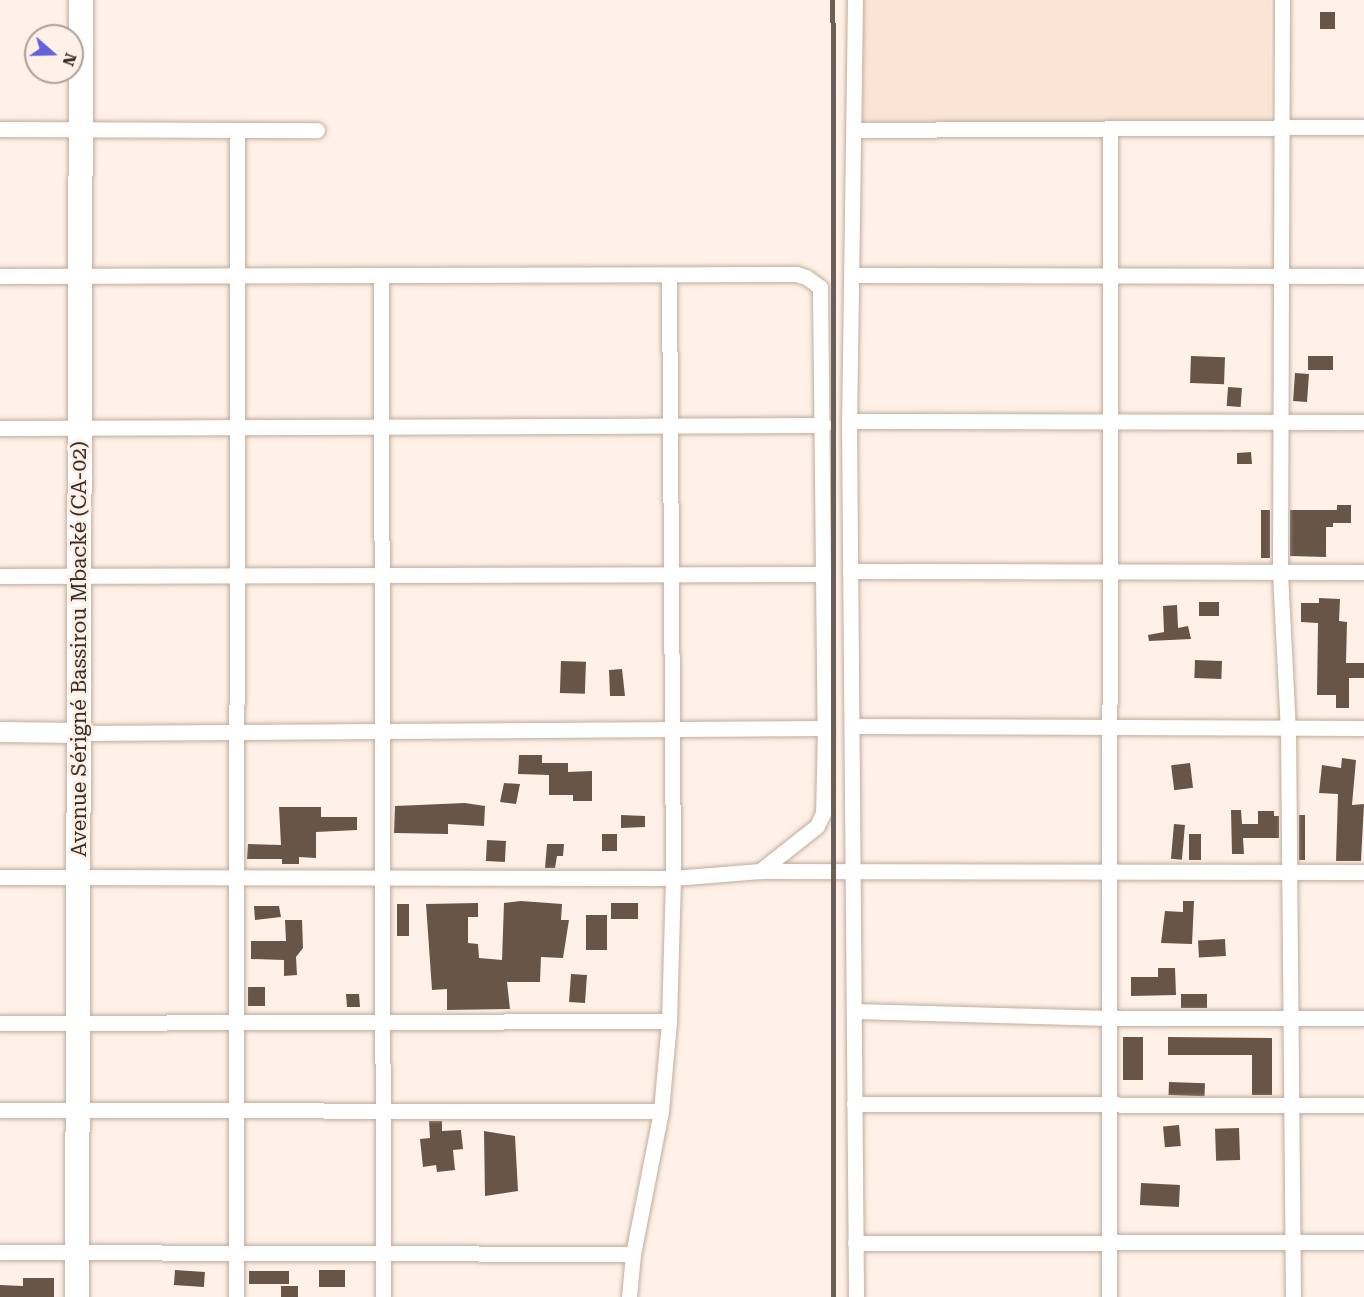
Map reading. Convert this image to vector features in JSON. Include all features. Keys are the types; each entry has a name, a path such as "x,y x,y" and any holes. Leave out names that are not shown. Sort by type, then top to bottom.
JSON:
{"main road":[{"name":"Avenue Sérigné Bassirou Mbacké (CA-02)","path":"77,1297 81,0"}],"street":[{"path":"855,0 849,421 856,1297"},
{"path":"1282,0 1280,573 1288,729 1290,1018 1294,1105 1293,1297"},
{"path":"854,130 1364,127"},
{"path":"1109,1297 1110,128"},
{"path":"0,129 317,130"},
{"path":"236,1297 237,130"},
{"path":"0,276 796,274 820,286 824,425 822,574 825,728 822,813 817,826 760,871"},
{"path":"381,275 383,1297"},
{"path":"629,1297 633,1254 661,1111 669,1021 673,878 669,275"},
{"path":"852,275 1364,276"},
{"path":"849,421 1364,422"},
{"path":"0,428 824,425"},
{"path":"850,571 1364,572"},
{"path":"0,576 670,577 822,574"},
{"path":"853,726 1364,728"},
{"path":"0,732 825,728"},
{"path":"0,877 673,878 760,871 854,870 1364,872"},
{"path":"854,1011 1109,1018 1364,1018"},
{"path":"0,1023 669,1021"},
{"path":"854,1104 1364,1105"},
{"path":"0,1110 661,1111"},
{"path":"855,1243 1364,1242"},
{"path":"0,1252 633,1254"}],"shaded area":[{"path":"863,0 1270,0 1270,121 863,121"}],"building":[{"path":"1320,12 1335,12 1335,29 1320,29"},
{"path":"1191,356 1225,357 1224,384 1190,383"},
{"path":"1308,356 1333,356 1333,370 1308,370"},
{"path":"1295,373 1309,374 1307,402 1293,401"},
{"path":"1228,387 1242,388 1241,407 1227,406"},
{"path":"1251,452 1252,464 1237,464 1237,453"},
{"path":"1337,505 1351,505 1351,523 1333,523 1333,527 1326,527 1326,557 1290,556 1290,510 1337,510"},
{"path":"1261,510 1270,510 1270,558 1261,558"},
{"path":"1319,598 1340,599 1339,621 1347,622 1346,663 1364,663 1364,678 1349,678 1349,708 1336,708 1336,695 1317,695 1318,623 1301,622 1301,603 1319,603"},
{"path":"1199,602 1219,602 1219,616 1199,616"},
{"path":"1177,605 1178,628 1188,626 1191,639 1149,641 1148,635 1164,632 1163,606"},
{"path":"1195,660 1222,661 1221,679 1194,678"},
{"path":"561,661 586,662 585,694 560,693"},
{"path":"622,669 625,696 610,696 609,670"},
{"path":"519,755 542,755 542,763 568,763 568,772 592,771 592,801 573,801 573,795 549,795 549,775 518,774"},
{"path":"1342,758 1356,760 1352,805 1364,804 1361,861 1336,861 1338,794 1319,793 1322,765 1341,768"},
{"path":"1190,763 1193,788 1174,790 1171,765"},
{"path":"504,783 520,784 516,804 500,802"},
{"path":"465,803 485,806 484,826 448,824 448,834 394,833 395,806"},
{"path":"279,807 321,807 321,817 357,817 357,830 316,832 316,858 299,857 299,864 282,864 282,859 247,859 248,844 281,845"},
{"path":"1231,810 1241,810 1242,824 1258,824 1258,811 1274,811 1274,816 1279,816 1279,838 1243,838 1244,854 1232,854"},
{"path":"621,815 645,816 645,827 621,828"},
{"path":"1299,815 1305,815 1305,860 1299,860"},
{"path":"1174,824 1185,825 1182,860 1171,859"},
{"path":"602,834 617,834 617,851 602,851"},
{"path":"1189,834 1201,834 1201,860 1189,860"},
{"path":"487,840 506,841 505,862 486,861"},
{"path":"547,844 564,844 563,856 557,856 555,868 545,868"},
{"path":"521,901 562,904 561,920 569,920 563,958 541,957 540,982 507,982 510,1009 447,1010 447,989 432,990 426,904 478,903 478,917 468,917 468,943 478,944 479,958 502,960 504,903"},
{"path":"1183,901 1194,901 1192,944 1161,943 1165,911 1183,912"},
{"path":"611,903 638,903 638,919 611,919"},
{"path":"397,904 409,904 409,936 397,936"},
{"path":"254,906 279,906 281,917 255,920"},
{"path":"586,915 607,915 607,950 586,950"},
{"path":"285,920 302,920 303,948 296,957 297,975 284,976 284,960 251,959 251,941 286,941"},
{"path":"1225,939 1226,956 1199,957 1198,940"},
{"path":"1158,968 1175,968 1176,995 1131,996 1131,977 1158,977"},
{"path":"571,974 587,975 585,1003 569,1002"},
{"path":"248,987 265,987 265,1006 248,1006"},
{"path":"346,994 359,994 360,1007 347,1007"},
{"path":"1181,994 1207,994 1207,1008 1181,1008"},
{"path":"1123,1037 1143,1037 1143,1080 1123,1080"},
{"path":"1168,1037 1272,1038 1272,1095 1252,1095 1252,1055 1168,1055"},
{"path":"1169,1082 1205,1083 1205,1096 1169,1095"},
{"path":"429,1121 442,1121 442,1131 461,1130 463,1149 453,1150 455,1170 437,1172 436,1165 423,1167 420,1139 430,1138"},
{"path":"1179,1125 1181,1146 1165,1147 1163,1126"},
{"path":"1239,1128 1240,1160 1216,1161 1215,1129"},
{"path":"484,1131 515,1136 518,1191 485,1196"},
{"path":"1141,1183 1180,1185 1179,1207 1140,1205"},
{"path":"175,1270 205,1272 204,1287 174,1285"},
{"path":"319,1270 345,1270 345,1287 319,1287"},
{"path":"249,1271 289,1271 289,1284 249,1284"},
{"path":"23,1278 54,1278 54,1297 0,1297 0,1285 23,1286"},
{"path":"281,1286 298,1286 298,1297 281,1297"}],"railway":[{"path":"833,0 834,1297"}]}
